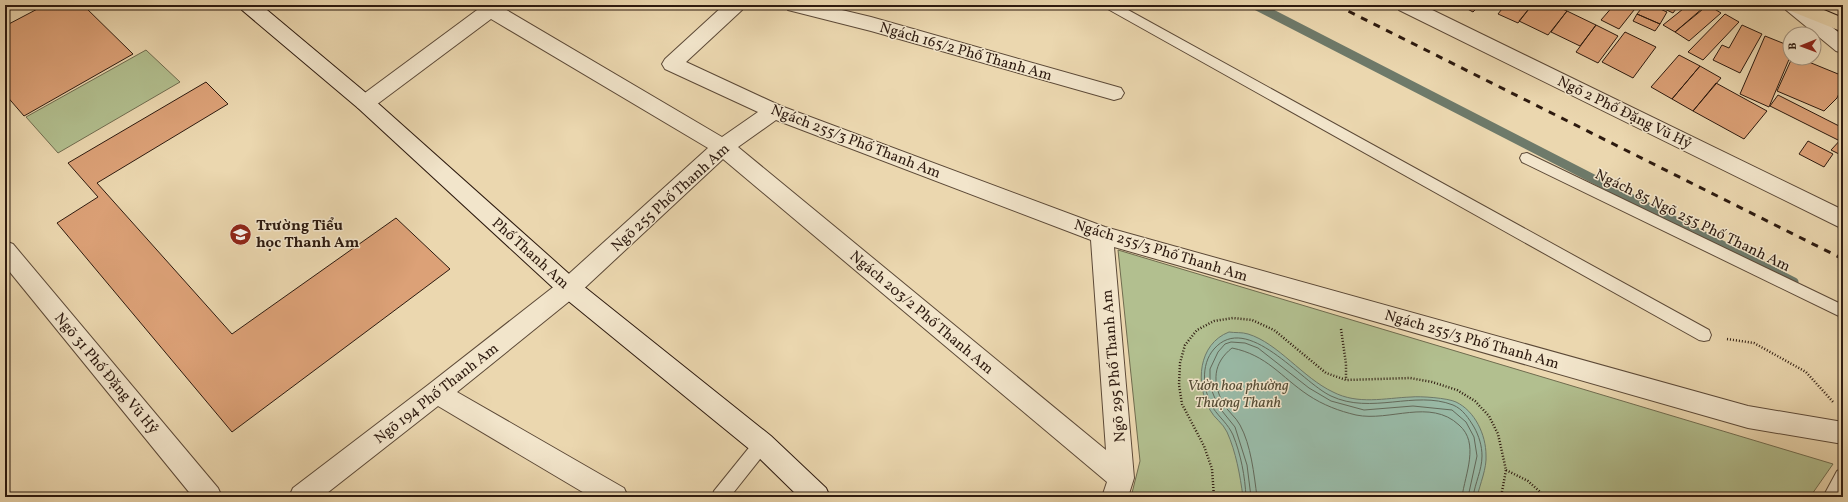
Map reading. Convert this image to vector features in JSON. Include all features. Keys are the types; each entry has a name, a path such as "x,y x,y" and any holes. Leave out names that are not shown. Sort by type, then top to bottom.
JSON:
{"main road":[{"path":"1794,5 1843,25"}],"street":[{"name":"Ngách 255/3 Phố Thanh Am","path":"735,5 672,64 774,111 1102,235 1748,417 1843,433"},
{"name":"Ngách 165/2 Phố Thanh Am","path":"795,5 871,24 1114,93"},
{"name":"Ngõ 2 Phố Đặng Vũ Hỷ","path":"1406,5 1843,220"},
{"path":"1794,5 1843,46"},
{"name":"Phố Thanh Am","path":"256,7 569,288 762,444 817,497"},
{"path":"365,104 486,7"},
{"name":"Ngách 203/2 Phố Thanh Am","path":"486,7 723,147 1118,487"},
{"name":"Ngõ 255 Phố Thanh Am","path":"569,288 723,147 774,111"},
{"name":"Ngõ 295 Phố Thanh Am","path":"1102,235 1118,487"},
{"name":"Ngõ 31 Phố Đặng Vũ Hỷ","path":"5,250 209,497"},
{"name":"Ngõ 194 Phố Thanh Am","path":"302,497 437,393 569,288"},
{"path":"437,393 615,497"}],"lane":[{"path":"1110,5 1704,335"},
{"name":"Ngách 85 Ngõ 255 Phố Thanh Am","path":"1527,158 1843,312"},
{"path":"720,497 762,444"},
{"path":"1831,497 1843,476"}],"path":[{"path":"1342,303 1340,327 1346,364 1346,380"},
{"path":"1214,497 1212,469 1204,446 1182,404 1178,385 1180,363 1185,345 1197,330 1214,321 1233,318 1252,320 1274,330 1326,373 1346,380 1410,378 1432,382 1457,390 1475,401 1489,416 1498,434 1506,470 1501,497"},
{"path":"1704,335 1754,344 1806,372 1838,407"},
{"path":"1506,470 1526,479 1546,497"}],"green space":[{"path":"146,50 180,82 58,153 26,117"},
{"name":"Vườn hoa phường Thượng Thanh","path":"1118,250 1833,464 1810,497 1131,497 1140,461"}],"water":[{"path":"1229,332 1246,333 1270,345 1322,386 1342,396 1362,400 1415,397 1447,399 1463,406 1474,417 1482,432 1484,440 1486,460 1477,497 1243,497 1237,464 1230,440 1221,423 1210,410 1202,389 1201,377 1205,355 1219,338"}],"building":[{"path":"45,5 83,5 133,54 24,116 5,94 5,26"},
{"path":"1460,5 1480,5 1473,12"},
{"path":"1505,5 1532,5 1518,23 1498,14"},
{"path":"1532,5 1554,5 1567,11 1548,35 1519,21"},
{"path":"1614,5 1638,5 1619,29 1601,20"},
{"path":"1644,5 1651,5 1667,12 1660,24 1637,14"},
{"path":"1656,5 1679,5 1673,13"},
{"path":"1688,5 1700,5 1704,7 1675,32 1663,25"},
{"path":"1708,5 1721,13 1689,41 1675,32"},
{"path":"1567,11 1596,25 1580,46 1551,32"},
{"path":"1637,14 1660,24 1655,31 1633,21"},
{"path":"1725,14 1739,22 1703,60 1688,52"},
{"path":"1596,25 1618,36 1598,63 1576,52"},
{"path":"1742,25 1762,34 1740,73 1713,60 1722,45 1729,48"},
{"path":"1625,32 1656,47 1633,78 1602,62"},
{"path":"1765,36 1782,43 1782,66 1786,66 1769,107 1740,94"},
{"path":"1679,55 1700,66 1672,99 1651,87"},
{"path":"1700,66 1721,78 1693,111 1672,99"},
{"path":"1788,66 1819,66 1843,76 1843,87 1837,98 1824,111 1777,91"},
{"path":"206,82 228,104 97,183 232,334 396,218 450,269 232,432 57,223 98,197 68,163"},
{"path":"1716,83 1767,111 1744,139 1693,111"},
{"path":"1778,95 1843,128 1838,140 1770,106"},
{"path":"1843,137 1843,156 1831,150"},
{"path":"1808,141 1833,154 1824,167 1799,154"}],"waterway":[{"path":"1255,5 1794,282"}],"railway":[{"path":"1336,5 1843,259"}],"place":[{"name":"Trường Tiểu học Thanh Am","path":"240,234"}]}
